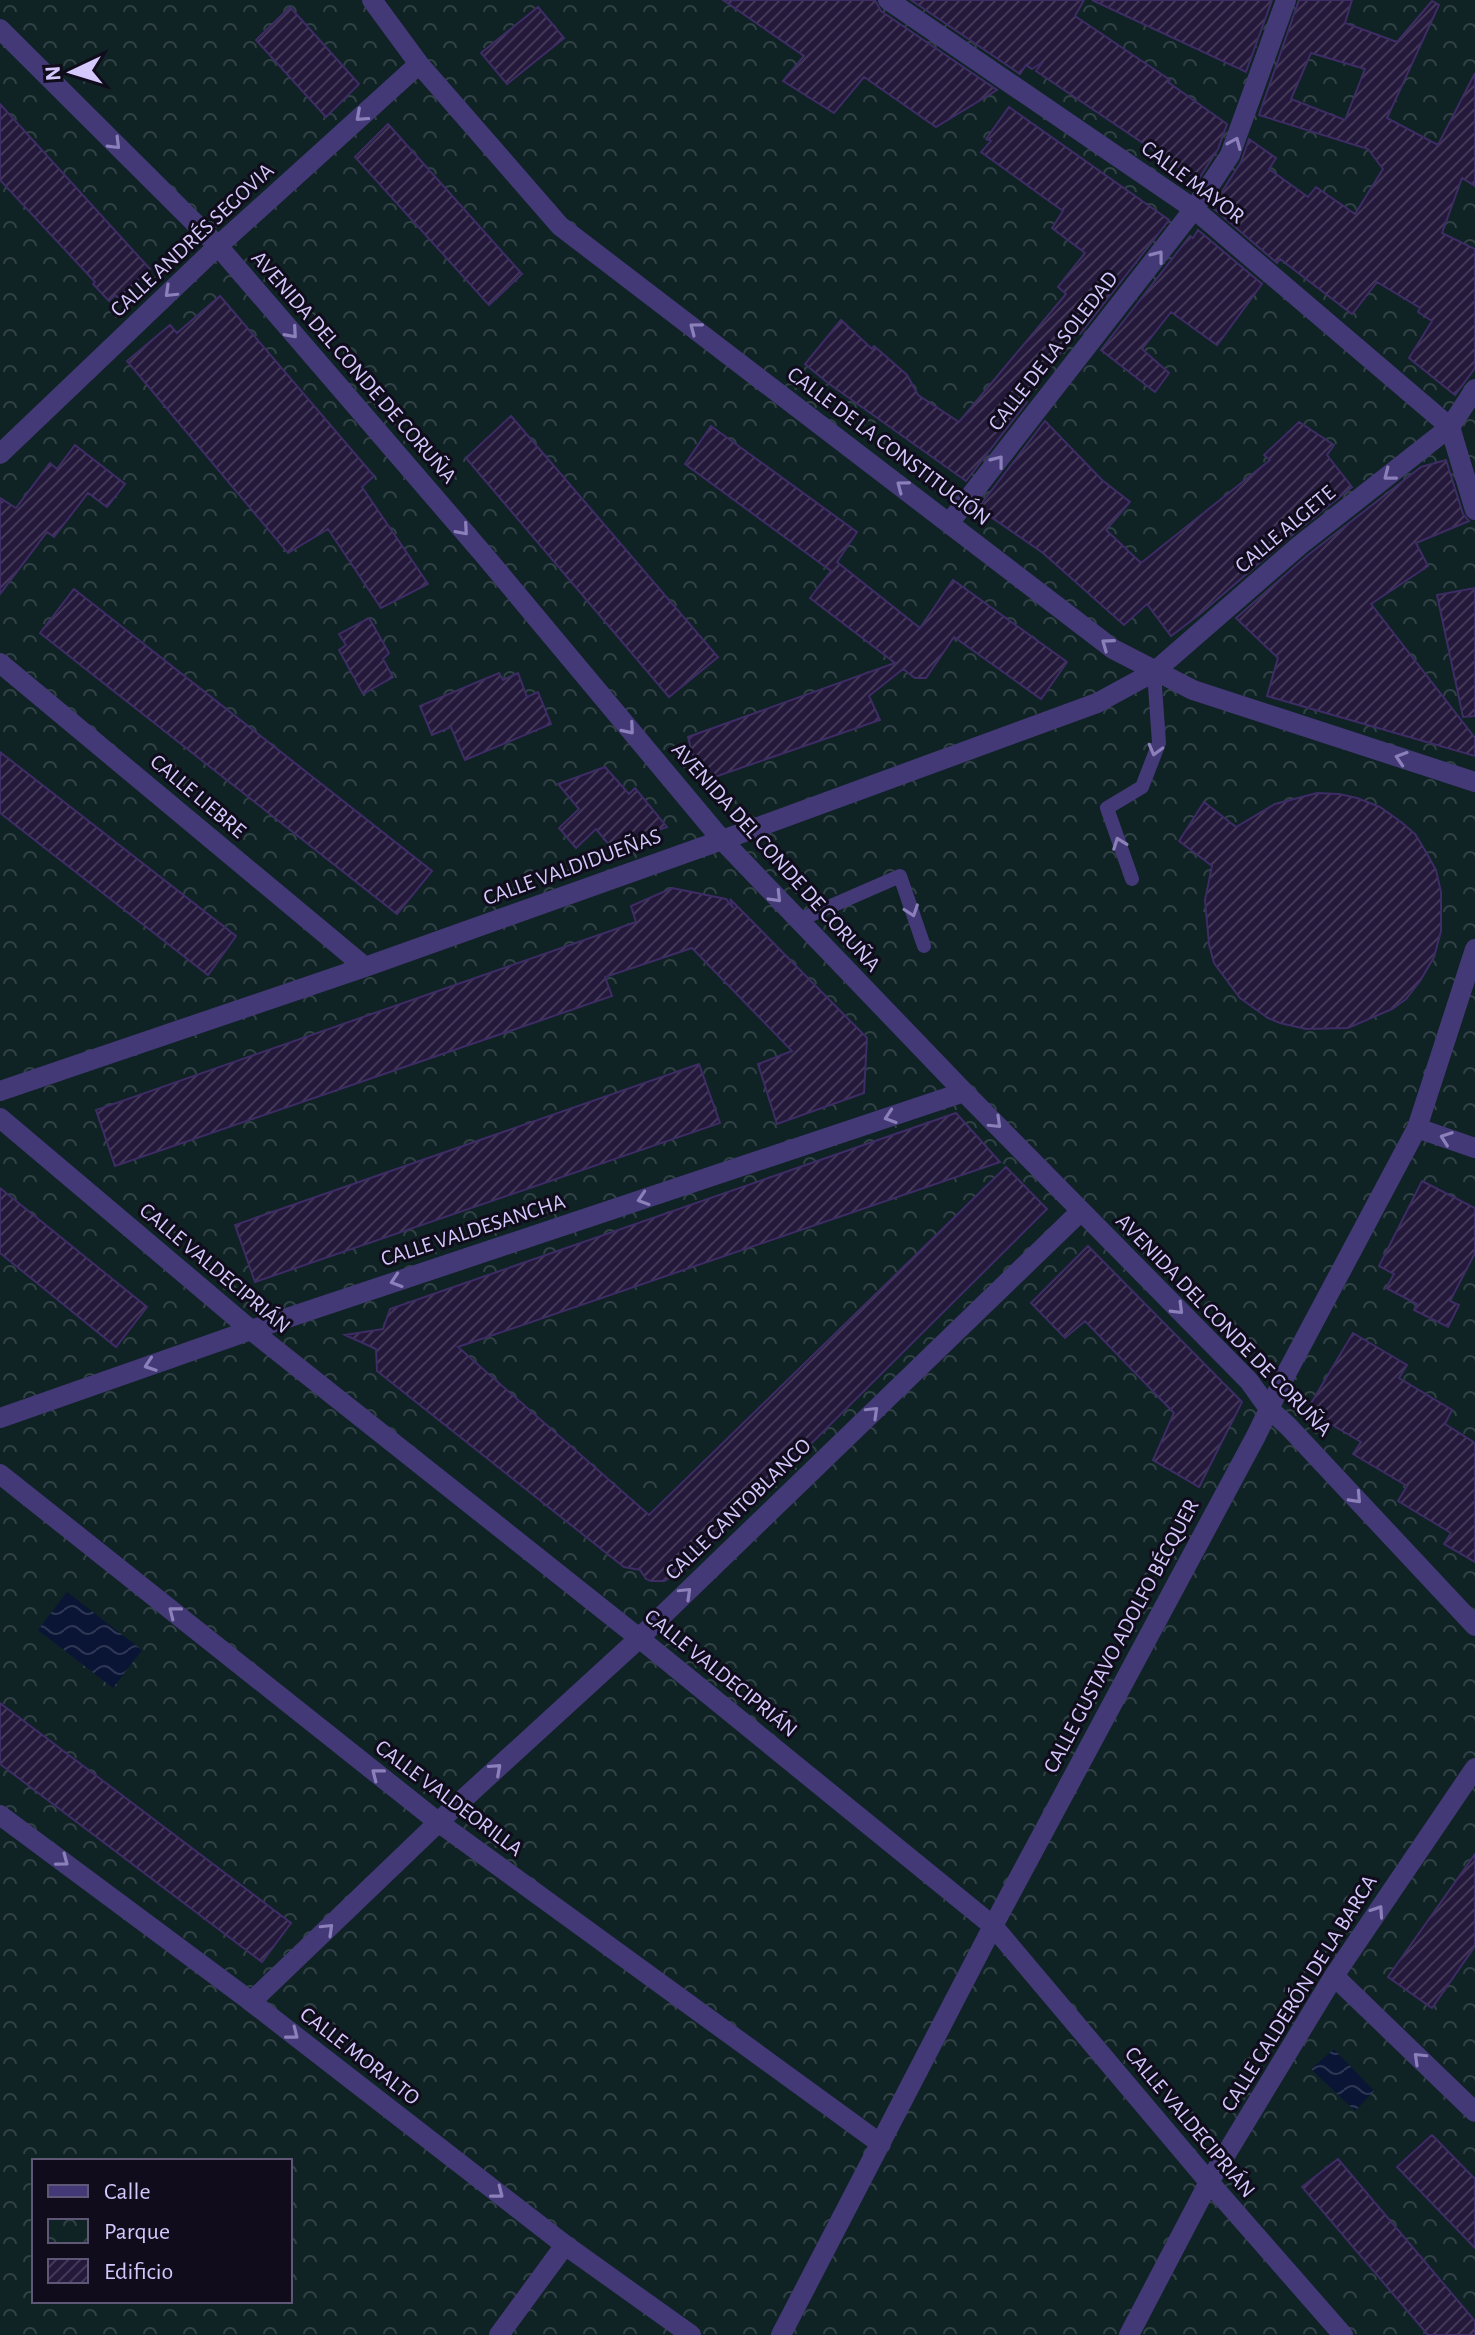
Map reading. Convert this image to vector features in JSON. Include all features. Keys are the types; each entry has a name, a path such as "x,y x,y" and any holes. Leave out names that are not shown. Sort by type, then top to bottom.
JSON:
{"street":[{"name":"CALLE DE LA CONSTITUCIÓN","path":"372,0 419,64 560,226 1113,649 1193,690 1475,782"},
{"name":"CALLE MAYOR","path":"888,0 1194,209 1450,427"},
{"name":"CALLE DE LA SOLEDAD","path":"950,522 1194,209 1230,155 1286,0"},
{"name":"AVENIDA DEL CONDE DE CORUÑA","path":"0,29 218,246 485,556 722,840 964,1092 1249,1381 1269,1409 1475,1626"},
{"name":"CALLE ANDRÉS SEGOVIA","path":"0,454 218,246 419,64"},
{"name":"CALLE ALGETE","path":"1154,672 1300,545 1450,427 1475,389"},
{"path":"1450,427 1475,510"},
{"name":"CALLE LIEBRE","path":"0,663 365,967"},
{"name":"CALLE VALDIDUEÑAS","path":"0,1091 365,967 722,840 1097,703 1154,672"},
{"name":"CALLE GUSTAVO ADOLFO BÉCQUER","path":"781,2335 993,1926 1417,1128 1475,949"},
{"name":"CALLE VALDESANCHA","path":"0,1418 251,1330 964,1092"},
{"name":"CALLE VALDECIPRIÁN","path":"0,1118 251,1330 639,1638 993,1926 1343,2335"},
{"path":"1417,1128 1475,1148"},
{"name":"CALLE CANTOBLANCO","path":"251,2002 438,1822 639,1638 1081,1211"},
{"name":"CALLE VALDEORILLA","path":"0,1474 438,1822 881,2144"},
{"name":"CALLE CALDERÓN DE LA BARCA","path":"1129,2335 1209,2182 1334,1976 1475,1768"},
{"name":"CALLE MORALTO","path":"0,1815 251,2002 565,2245 691,2335"},
{"path":"1334,1976 1475,2112"},
{"path":"499,2335 565,2245"}],"lane":[{"path":"1132,879 1107,808 1142,787 1159,743 1154,672"},
{"path":"799,920 900,876 924,946"}],"green space":[{"path":"0,0 1475,0 1475,2335 0,2335"}],"water":[{"path":"67,1592 142,1650 113,1688 38,1630"},
{"path":"1334,2049 1374,2091 1355,2111 1311,2069"}],"building":[{"path":"723,0 875,0 881,11 997,90 936,127 864,77 834,113 783,81 804,56"},
{"path":"911,0 1084,0 1075,16 1170,80 1168,82 1227,124 1218,149 1198,180 1036,71 1043,62 1032,69 1026,65 1020,74"},
{"path":"1092,0 1272,0 1246,72"},
{"path":"1299,0 1352,0 1345,23 1397,42 1432,1 1439,5 1387,118 1438,145 1475,73 1475,186 1462,178 1442,233 1475,249 1475,368 1455,395 1409,358 1432,321 1418,312 1420,308 1377,282 1352,314 1280,259 1277,263 1212,207 1241,162 1249,139 1276,158 1269,169 1308,197 1316,187 1355,214 1383,169 1368,149 1259,115","holes":["1311,53 1365,69 1345,120 1291,99"]},
{"path":"290,7 359,84 326,117 256,40"},
{"path":"538,7 564,38 507,84 481,53"},
{"path":"0,104 150,269 118,298 115,295 109,301 0,180"},
{"path":"1009,107 1169,220 1080,334 1077,332 1024,398 1027,402 966,481 805,364 841,320 872,349 874,346 907,375 918,395 959,422 1066,294 1058,287 1085,253 1052,228 1063,211 981,152 991,141 986,139"},
{"path":"388,124 522,274 489,305 355,157"},
{"path":"1198,230 1262,284 1217,345 1171,312 1142,349 1169,373 1155,392 1101,350 1190,236 1193,238"},
{"path":"220,296 374,476 362,487 428,584 381,608 328,529 288,553 127,361 170,325 177,333"},
{"path":"511,416 718,657 669,697 466,458"},
{"path":"1045,421 1102,480 1130,502 1106,530 1141,563 1270,460 1264,455 1299,422 1334,445 1327,455 1352,487 1171,636 1147,604 1124,625 1043,553 978,508"},
{"path":"711,426 857,532 837,562 920,628 953,580 1067,662 1041,699 954,637 926,678 915,678 903,669 869,696 880,720 700,782 688,737 895,663 810,598 831,571 685,464"},
{"path":"75,445 125,484 107,507 88,493 54,537 47,532 0,594 0,498 16,508 50,463 57,469"},
{"path":"1446,460 1463,514 1469,521 1416,543 1428,566 1371,604 1475,738 1475,756 1267,696 1278,658 1236,618 1308,555 1421,467"},
{"path":"1475,588 1475,716 1463,717 1437,595"},
{"path":"74,589 432,871 397,914 40,633"},
{"path":"369,618 389,653 383,659 393,677 363,694 339,650 346,645 339,634"},
{"path":"499,673 503,680 518,673 527,697 538,692 551,724 465,760 451,727 432,735 420,706"},
{"path":"0,752 236,936 208,975 0,813"},
{"path":"605,767 629,794 635,788 667,827 611,847 596,829 576,848 559,828 579,809 558,784"},
{"path":"1317,793 1357,798 1380,807 1401,822 1415,834 1426,852 1436,870 1441,892 1441,931 1434,957 1420,981 1406,999 1392,1009 1348,1028 1306,1029 1280,1023 1240,998 1214,963 1209,944 1205,900 1212,866 1179,841 1204,802 1236,827 1275,804"},
{"path":"672,888 726,899 733,908 730,899 867,1038 864,1093 777,1124 758,1064 792,1051 692,948 605,977 612,996 115,1166 96,1110 636,922 631,906"},
{"path":"699,1064 720,1123 255,1282 235,1225"},
{"path":"956,1113 1000,1162 458,1347 649,1515 1006,1167 1047,1209 683,1571 673,1571 670,1578 664,1581 651,1581 640,1570 624,1567 377,1371 376,1349 345,1335 383,1329 390,1309"},
{"path":"1422,1181 1475,1208 1475,1253 1450,1301 1459,1305 1448,1327 1414,1310 1417,1304 1386,1288 1394,1274 1379,1266"},
{"path":"0,1188 147,1307 116,1347 0,1253"},
{"path":"1088,1246 1242,1402 1199,1487 1153,1460 1174,1413 1085,1321 1065,1338 1031,1303"},
{"path":"1353,1333 1407,1365 1399,1378 1452,1410 1445,1424 1475,1443 1475,1562 1444,1544 1451,1533 1398,1501 1407,1486 1353,1454 1361,1442 1307,1410"},
{"path":"0,1703 291,1923 262,1962 0,1764"},
{"path":"1475,1854 1475,1946 1432,2008 1388,1977"},
{"path":"1432,2135 1475,2179 1475,2248 1397,2167"},
{"path":"1338,2159 1475,2321 1475,2335 1428,2335 1302,2187"}]}
